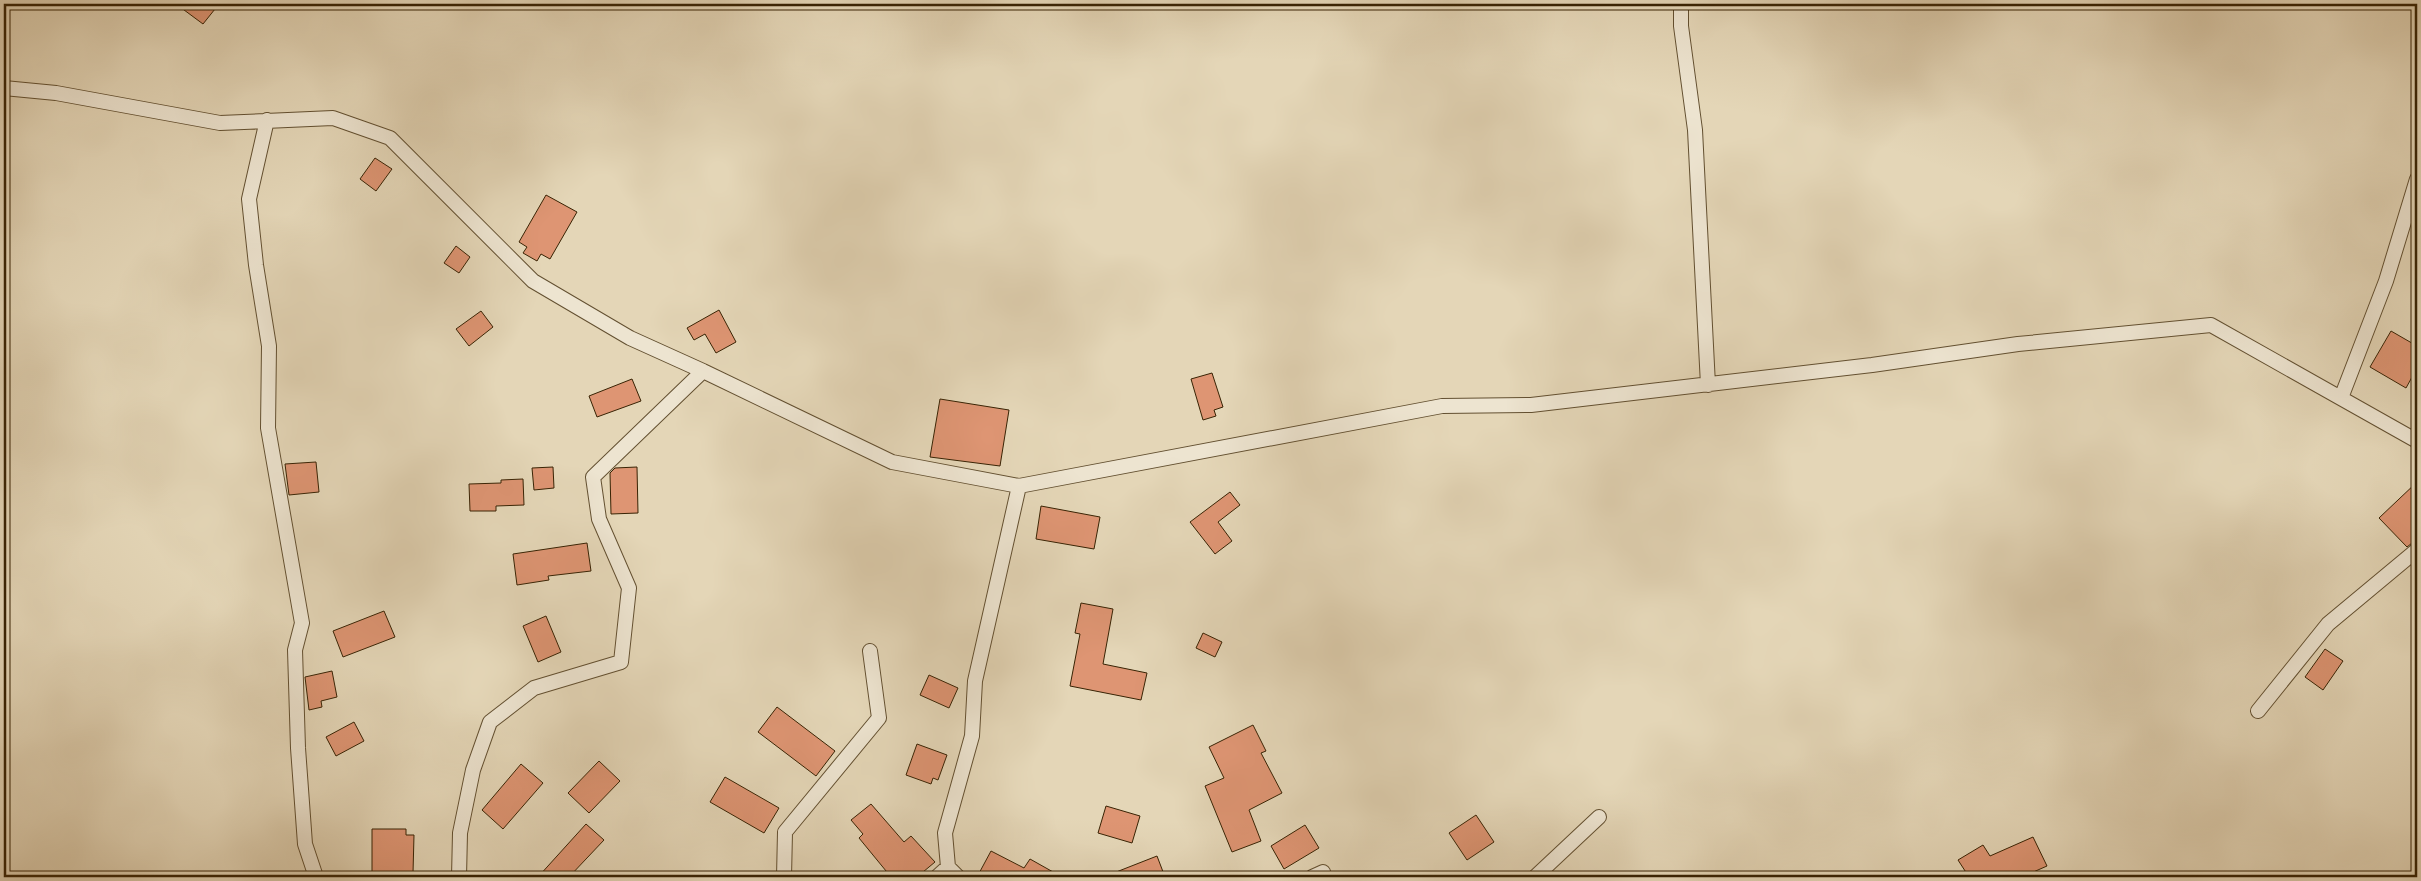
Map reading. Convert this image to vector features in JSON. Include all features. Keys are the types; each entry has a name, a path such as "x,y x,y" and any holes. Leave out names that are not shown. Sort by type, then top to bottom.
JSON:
{"street":[{"path":"1681,4 1681,26 1695,130 1708,385"},
{"path":"4,88 56,93 220,122 333,118 390,138 533,281 630,338 892,462 1019,486 1442,406 1530,405 1872,365 2018,344 2211,325 2417,441"},
{"path":"268,120 250,199 256,265 269,346 268,428 302,623 295,650 298,748 305,844 316,877"},
{"path":"2341,398 2386,281 2417,179"},
{"path":"459,877 460,833 473,770 490,722 534,688 621,662 629,588 599,519 593,476 703,371"},
{"path":"958,877 948,867 945,833 972,736 975,681 1019,486"},
{"path":"2258,712 2328,624 2417,550"},
{"path":"784,877 786,832 879,718 870,652"},
{"path":"1535,877 1599,817"},
{"path":"937,877 948,867"}],"building":[{"path":"176,4 219,4 203,24"},
{"path":"375,158 392,169 376,191 360,179"},
{"path":"546,195 577,212 550,259 541,254 537,261 523,253 527,247 519,242"},
{"path":"456,246 470,257 459,273 444,263"},
{"path":"719,310 736,342 716,353 705,334 694,340 687,328"},
{"path":"481,311 493,327 469,346 456,329"},
{"path":"2391,331 2417,346 2417,368 2406,388 2370,367"},
{"path":"1212,373 1223,407 1214,410 1216,416 1203,420 1191,379"},
{"path":"632,379 641,401 597,417 589,396"},
{"path":"940,399 1009,410 1000,466 930,457"},
{"path":"316,462 319,492 289,495 285,464"},
{"path":"553,467 554,488 534,490 532,468"},
{"path":"637,467 638,513 611,514 610,473 615,468"},
{"path":"523,479 524,505 496,506 496,511 470,511 469,484 501,483 501,480"},
{"path":"2417,482 2417,539 2407,547 2379,518"},
{"path":"1230,492 1240,505 1218,522 1232,541 1215,554 1190,522"},
{"path":"1041,506 1100,517 1094,549 1036,539"},
{"path":"587,543 591,571 548,576 549,580 517,585 513,554"},
{"path":"1081,603 1113,609 1103,664 1147,673 1141,700 1070,686 1080,634 1075,633"},
{"path":"384,611 395,637 343,657 333,631"},
{"path":"546,616 561,652 538,662 523,626"},
{"path":"1203,633 1222,642 1215,657 1196,648"},
{"path":"2325,649 2343,661 2323,690 2305,677"},
{"path":"332,671 337,697 321,701 322,707 309,710 305,677"},
{"path":"929,675 958,688 949,708 920,695"},
{"path":"777,707 835,751 816,776 758,732"},
{"path":"354,722 364,741 336,756 326,737"},
{"path":"1253,725 1266,751 1261,753 1282,793 1249,810 1261,841 1232,852 1205,786 1224,778 1209,747"},
{"path":"917,744 947,755 938,780 933,778 931,784 906,775"},
{"path":"599,761 620,781 589,813 568,793"},
{"path":"521,764 543,783 503,829 482,810"},
{"path":"725,777 779,808 764,833 710,802"},
{"path":"871,804 904,842 911,836 935,862 917,877 891,877 859,838 863,834 851,820"},
{"path":"1106,806 1140,816 1132,843 1098,833"},
{"path":"1476,815 1494,842 1467,860 1449,833"},
{"path":"586,824 604,840 569,877 538,877"},
{"path":"1305,825 1319,848 1284,869 1271,846"},
{"path":"372,829 406,829 406,835 414,835 413,873 407,873 407,877 372,877"},
{"path":"2033,837 2047,866 2022,877 1969,877 1958,860 1983,845 1990,856"},
{"path":"991,851 1024,868 1030,859 1062,877 977,877"},
{"path":"1157,856 1165,877 1106,877 1106,876"}]}
